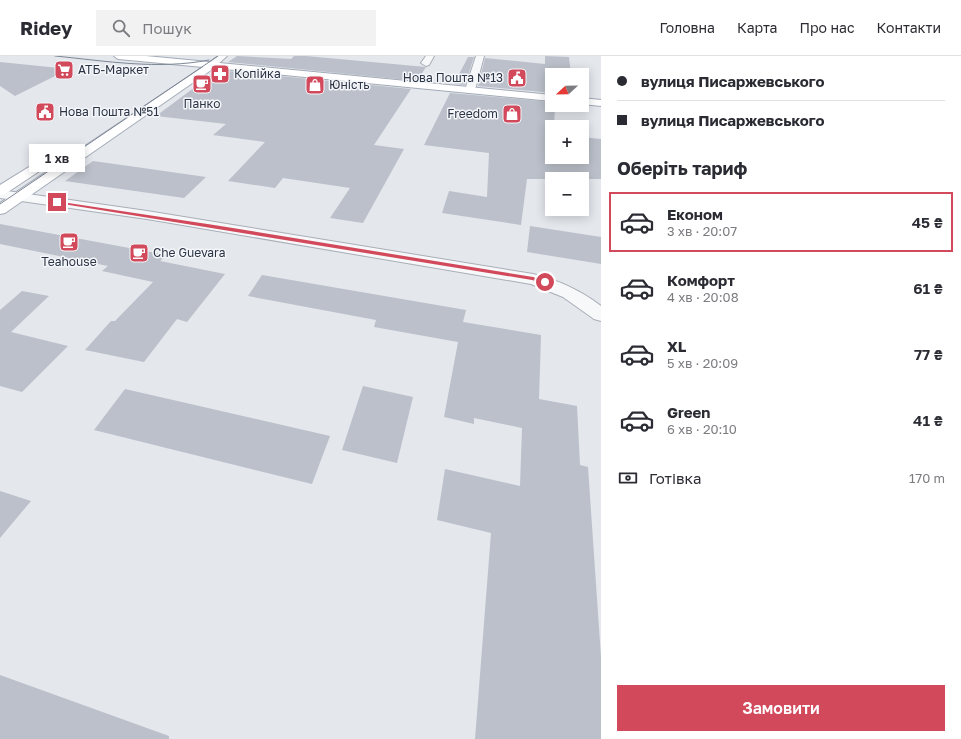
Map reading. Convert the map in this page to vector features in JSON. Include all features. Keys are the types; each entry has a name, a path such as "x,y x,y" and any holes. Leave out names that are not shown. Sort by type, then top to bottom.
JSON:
{"main road":[{"path":"118,56 196,63 210,60 545,97"},
{"path":"0,210 210,60"},
{"path":"174,76 196,63"},
{"path":"589,102 601,103"},
{"path":"0,191 70,145"}],"street":[{"path":"210,60 223,56"},
{"path":"470,90 480,56"},
{"path":"0,194 155,216 533,279 558,286 583,301 601,315"}],"building":[{"path":"237,56 291,59 294,56 306,56 426,67 417,81 228,62"},
{"path":"545,56 569,57 570,68 545,68 545,92 478,86 485,58 545,64"},
{"path":"468,57 474,57 465,85 454,84"},
{"path":"0,62 69,69 15,96 0,86"},
{"path":"218,70 411,89 374,145 404,149 363,223 330,218 350,188 283,178 275,188 228,181 265,142 213,135 226,124 156,116"},
{"path":"450,93 545,101 545,112 555,112 554,120 545,120 545,164 589,164 589,138 601,139 601,179 589,179 589,172 545,172 545,179 527,179 521,225 442,213 449,191 487,197 489,153 424,145"},
{"path":"93,161 206,177 184,198 65,181"},
{"path":"0,224 167,255 160,261 225,274 187,322 177,319 144,362 85,350 111,321 115,321 153,282 102,271 108,266 0,244"},
{"path":"530,226 601,237 601,264 527,252"},
{"path":"262,275 466,310 463,322 541,335 539,399 577,406 580,465 588,467 601,657 601,739 475,739 491,533 437,520 445,469 520,486 522,428 474,418 474,424 444,417 458,342 374,327 376,320 248,296"},
{"path":"22,291 49,296 11,332 68,346 22,392 0,386 0,310"},
{"path":"363,386 413,397 397,463 342,450"},
{"path":"125,389 330,436 312,484 94,430"},
{"path":"0,491 31,501 0,538"},
{"path":"0,675 169,736 169,739 0,739"}],"tram line":[{"path":"55,56 132,64 171,64 209,60"},
{"path":"0,204 218,56"}],"place":[{"name":"АТБ-Маркет","path":"64,70"},
{"name":"Копійка","path":"220,74"},
{"name":"Нова Пошта №13","path":"517,78"},
{"name":"Панко","path":"202,84"},
{"name":"Юність","path":"315,85"},
{"name":"Нова Пошта №51","path":"45,112"},
{"name":"Freedom","path":"512,114"},
{"name":"Teahouse","path":"69,242"},
{"name":"Che Guevara","path":"139,253"}],"route":[{"path":"57,202 214,226 545,282"}]}
